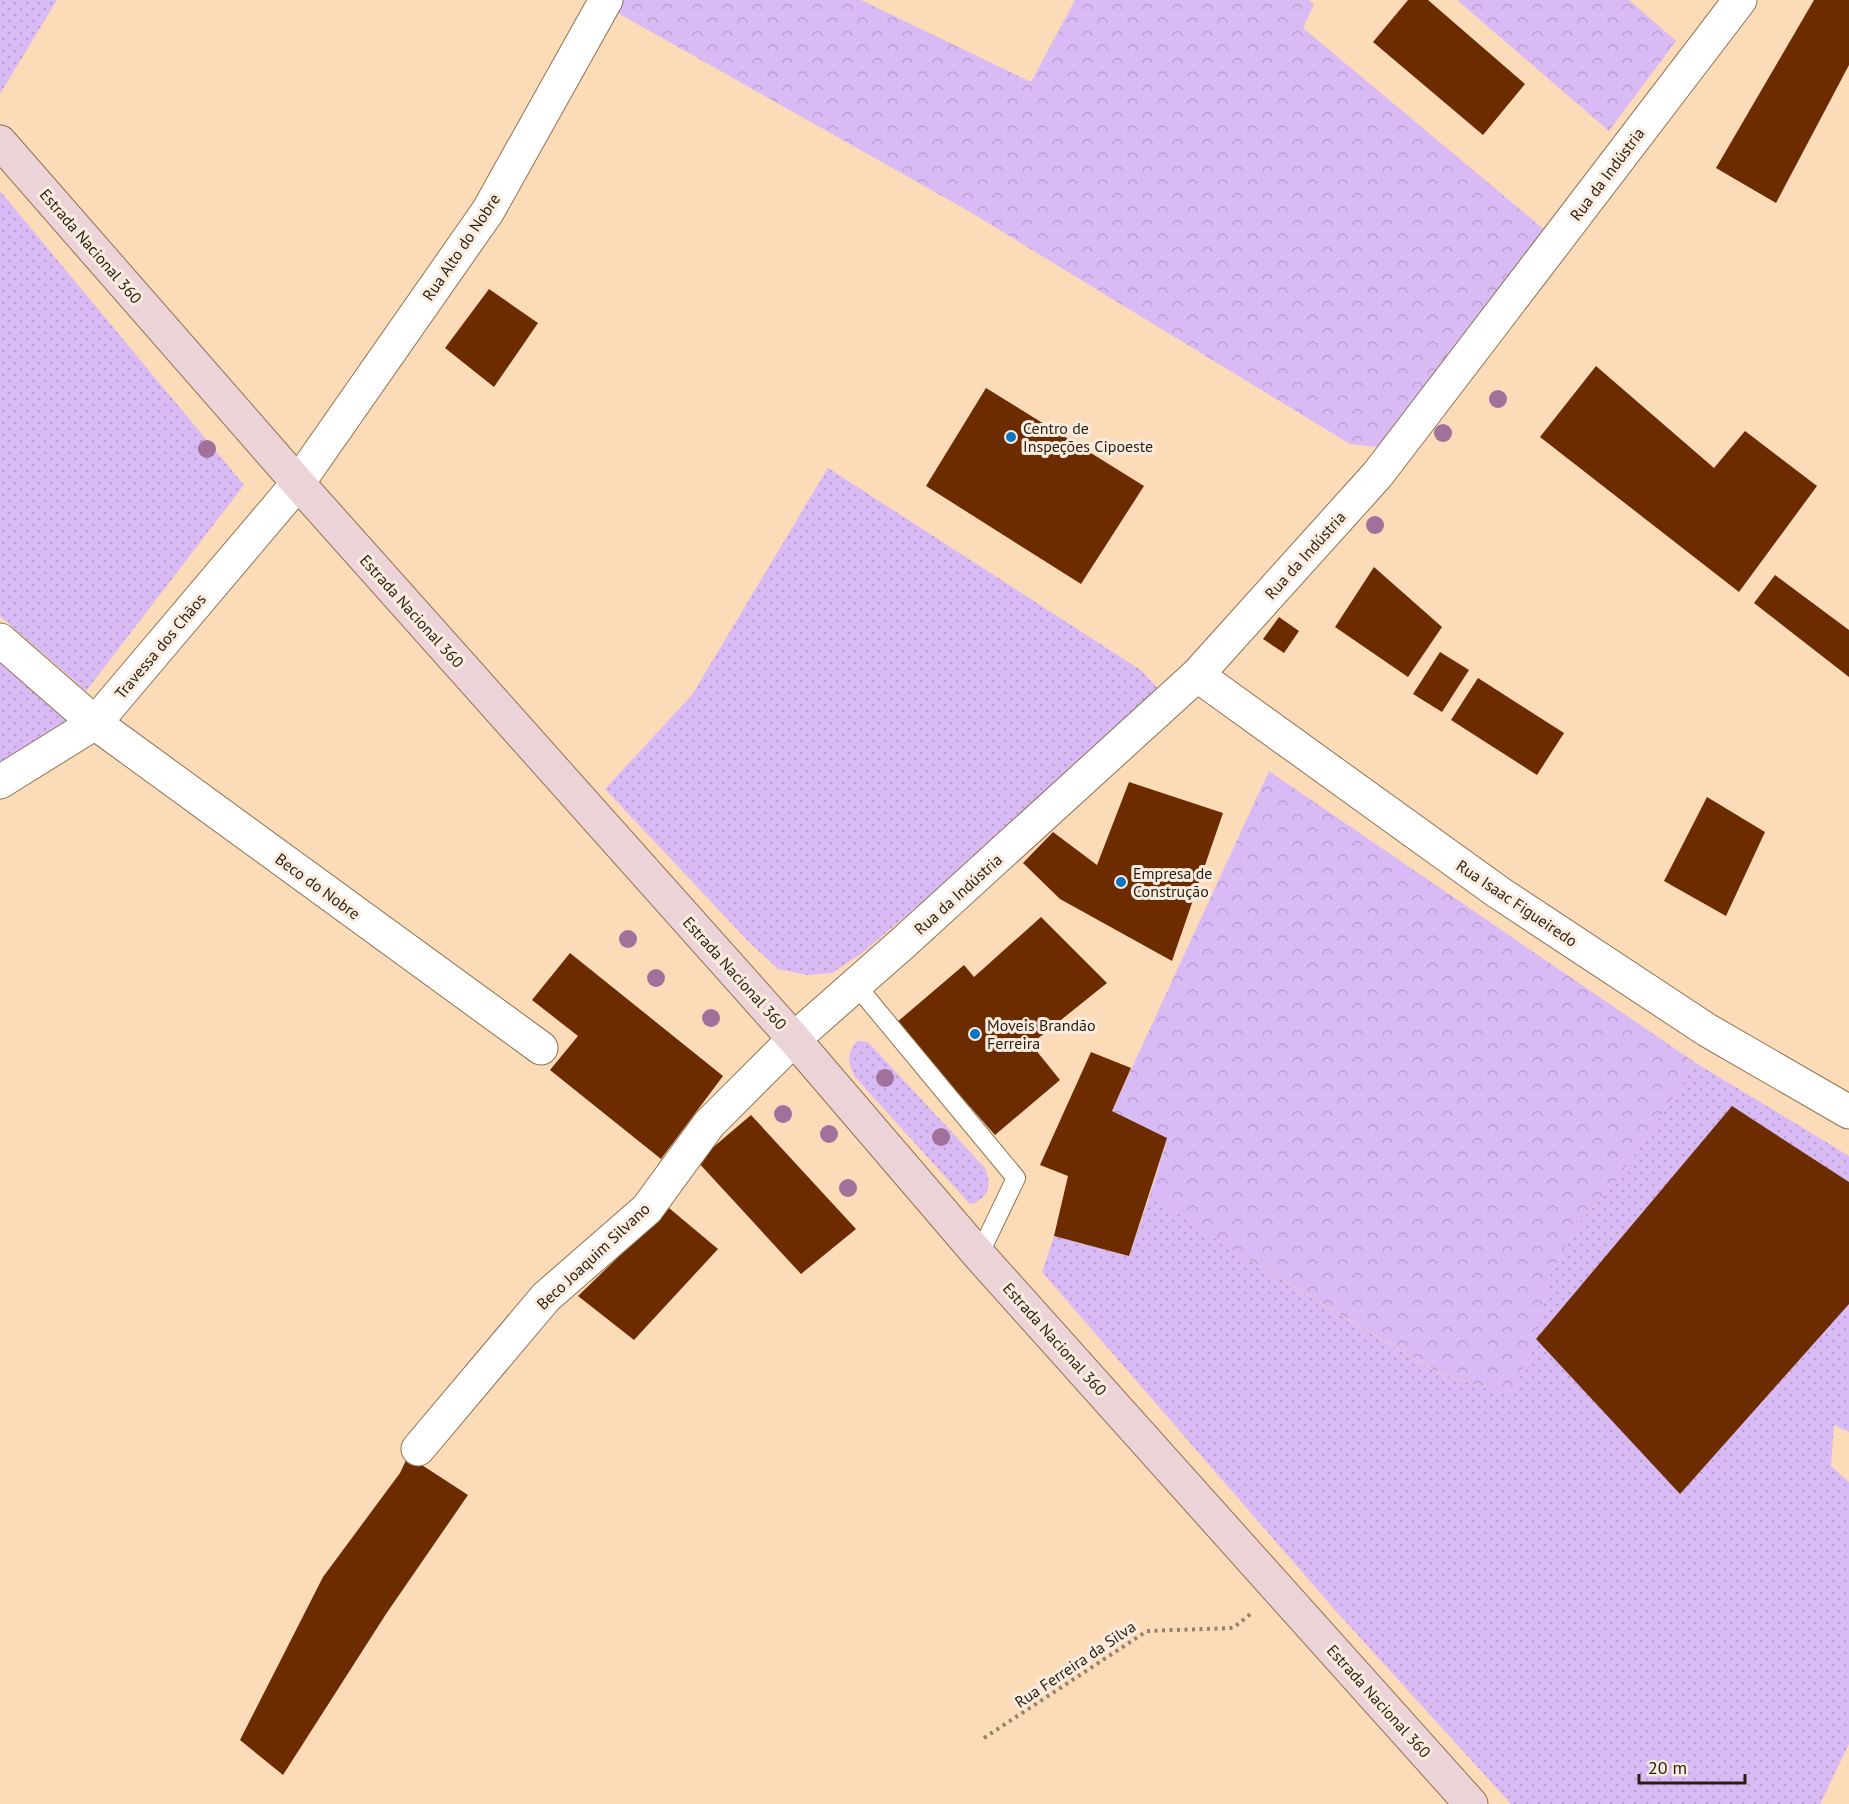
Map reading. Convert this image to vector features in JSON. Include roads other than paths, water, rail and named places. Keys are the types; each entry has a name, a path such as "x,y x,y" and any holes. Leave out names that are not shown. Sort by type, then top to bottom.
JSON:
{"main road":[{"name":"Estrada Nacional 360","path":"0,142 298,483 794,1040 979,1255 1280,1592 1462,1801"}],"street":[{"name":"Rua Alto do Nobre","path":"298,483 488,211 606,0"},
{"name":"Rua da Indústria","path":"794,1040 1197,675 1378,474 1740,0"},
{"name":"Travessa dos Chãos","path":"0,782 95,723 298,483"},
{"name":"Beco do Nobre","path":"0,640 95,723 542,1048"},
{"name":"Rua Isaac Figueiredo","path":"1197,675 1498,892 1707,1030 1849,1112"},
{"name":"Beco Joaquim Silvano","path":"418,1449 546,1297 647,1209 709,1124 794,1040"}],"lane":[{"path":"856,986 1016,1178 979,1255"}],"place":[{"name":"Centro de Inspeções Cipoeste","path":"1011,437"},
{"name":"Empresa de Construção","path":"1121,882"},
{"name":"Moveis Brandão Ferreira","path":"975,1034"}]}
